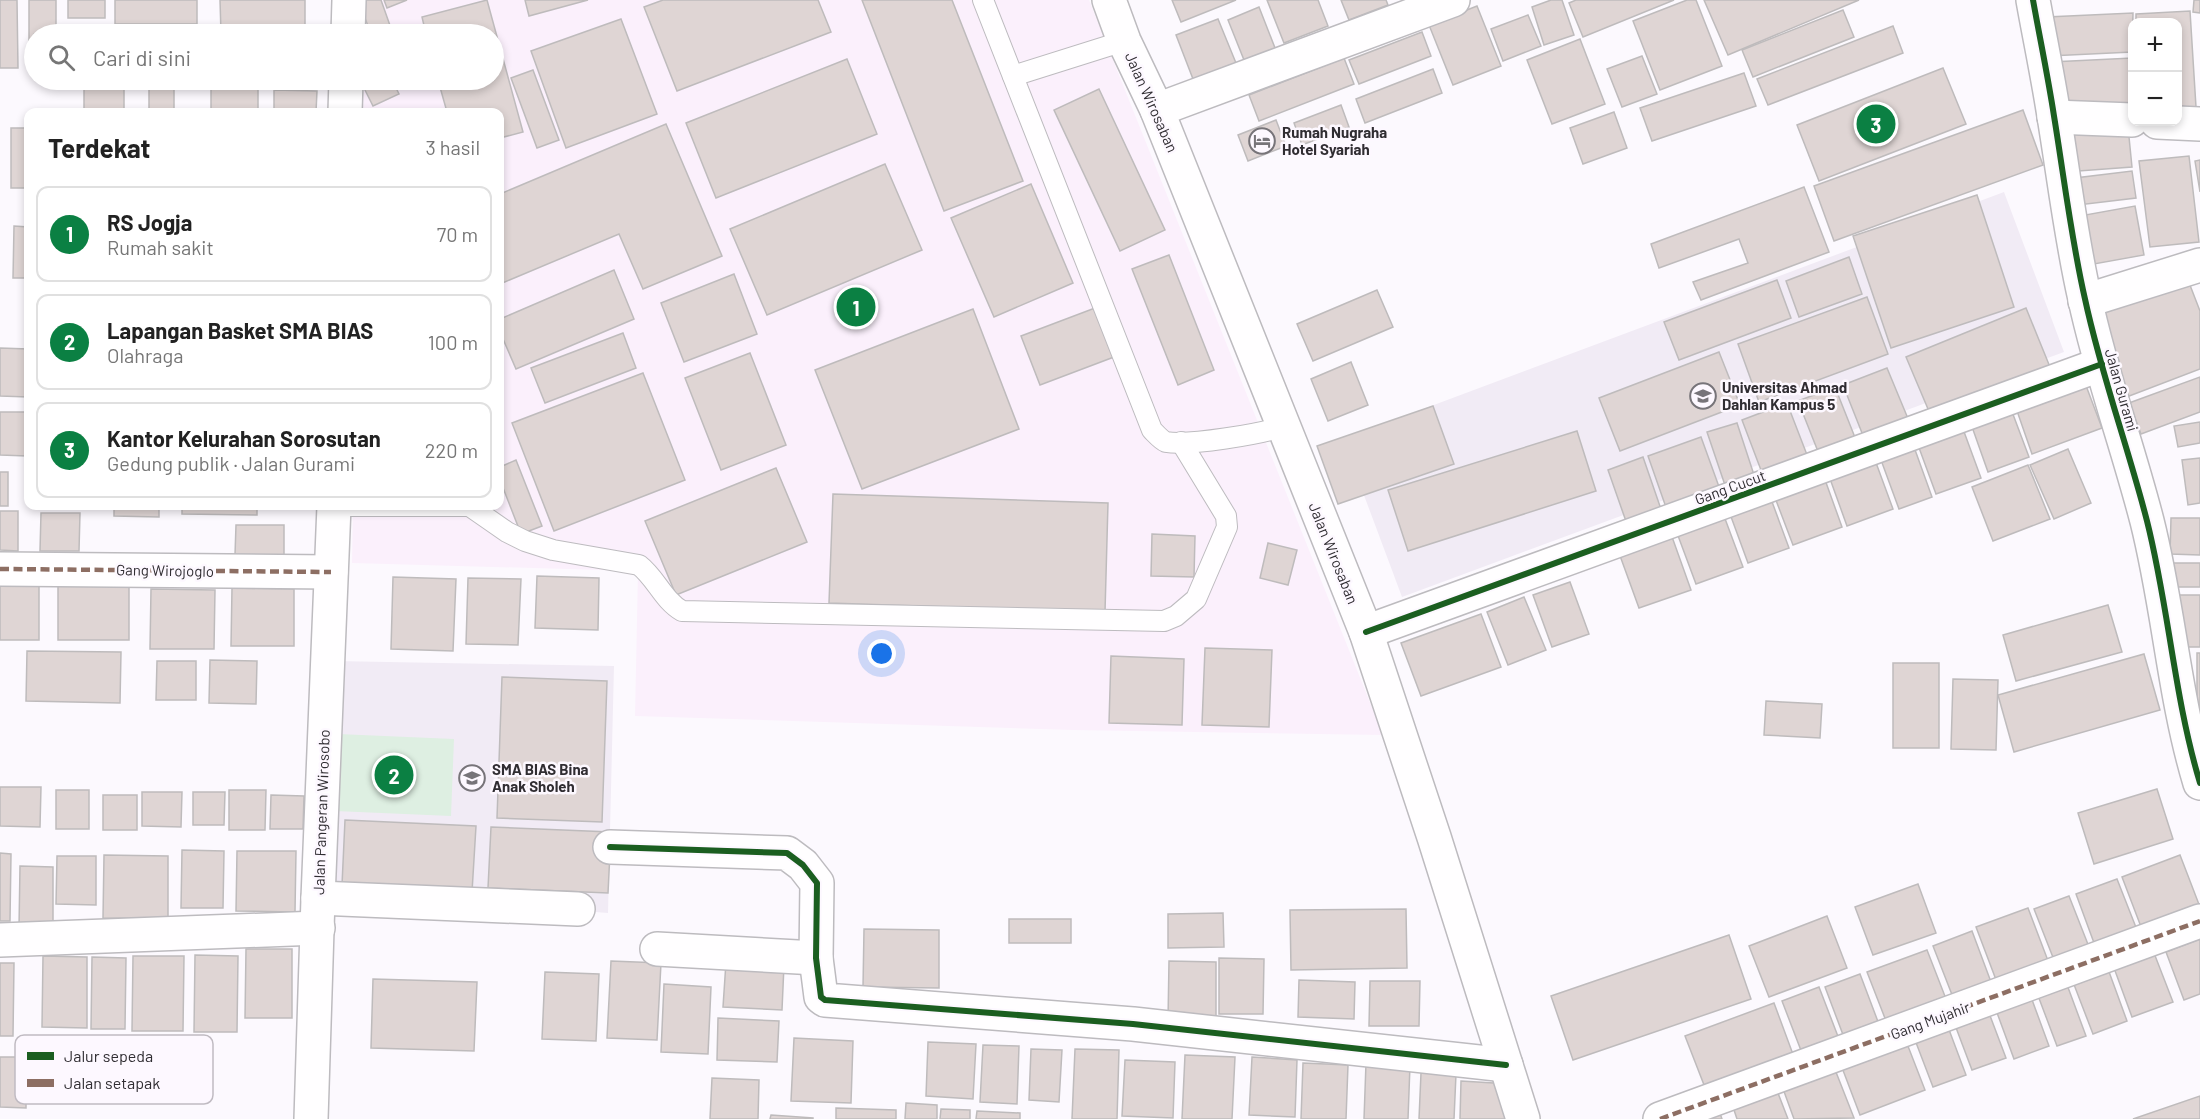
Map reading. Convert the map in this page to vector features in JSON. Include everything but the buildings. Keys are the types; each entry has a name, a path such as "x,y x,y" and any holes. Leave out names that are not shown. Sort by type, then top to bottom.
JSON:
{"street":[{"path":"348,24 349,0"},
{"name":"Jalan Wirosaban","path":"1109,0 1124,41 1157,110 1276,429 1366,632 1434,837 1522,1119"},
{"path":"1157,110 1453,0"},
{"name":"Jalan Gurami","path":"2033,0 2054,117 2068,219 2085,301 2147,521 2185,731 2200,783"},
{"path":"345,108 346,90"},
{"path":"2054,117 2128,120"},
{"path":"2182,123 2200,124"},
{"path":"2085,301 2200,265"},
{"name":"Gang Cucut","path":"1366,632 2102,364"},
{"name":"Jalan Pangeran Wirosobo","path":"311,1119 334,510"},
{"name":"Gang Wirojoglo","path":"0,568 331,572"},
{"path":"610,848 787,853 803,865 817,883 816,958 821,997 832,1001 1133,1024 1506,1065"},
{"path":"0,940 318,913 578,909"},
{"name":"Gang Mujahir","path":"1660,1119 2200,921"},
{"path":"657,949 816,958"}],"lane":[{"path":"983,0 1152,430 1163,441 1181,442 1276,429"},
{"path":"1013,76 1124,41"},
{"path":"477,510 507,532 525,541 553,550 639,565 671,604 682,611 1164,621 1176,616 1196,599 1227,527 1226,516 1181,442"}],"shaded area":[{"path":"366,0 1089,0 1383,735 1073,730 635,716 638,571 352,563 353,510 504,510 504,108 363,108 364,90 504,90 504,24 365,24"},
{"name":"Universitas Ahmad Dahlan Kampus 5","path":"2004,192 2064,352 1402,597 1343,439"},
{"name":"SMA BIAS Bina Anak Sholeh","path":"334,661 614,666 608,913 331,891"}],"green space":[{"path":"338,734 454,739 451,816 335,811"}],"marked path":[{"path":"0,569 331,572"},
{"path":"1660,1119 2200,921"}],"cycle path":[{"path":"2033,0 2080,276 2091,327 2155,554 2184,718 2200,783"},
{"path":"1366,632 2102,364"},
{"path":"610,847 787,853 803,865 817,883 816,958 821,997 825,1000 1133,1024 1506,1065"}],"place":[{"name":"Kantor Kelurahan Sorosutan","path":"1876,124"},
{"name":"Rumah Nugraha Hotel Syariah","path":"1262,141"},
{"name":"RS Jogja","path":"856,307"},
{"name":"Universitas Ahmad Dahlan Kampus 5","path":"1703,396"},
{"name":"Lapangan Basket SMA BIAS","path":"394,775"},
{"name":"SMA BIAS Bina Anak Sholeh","path":"472,778"}]}
